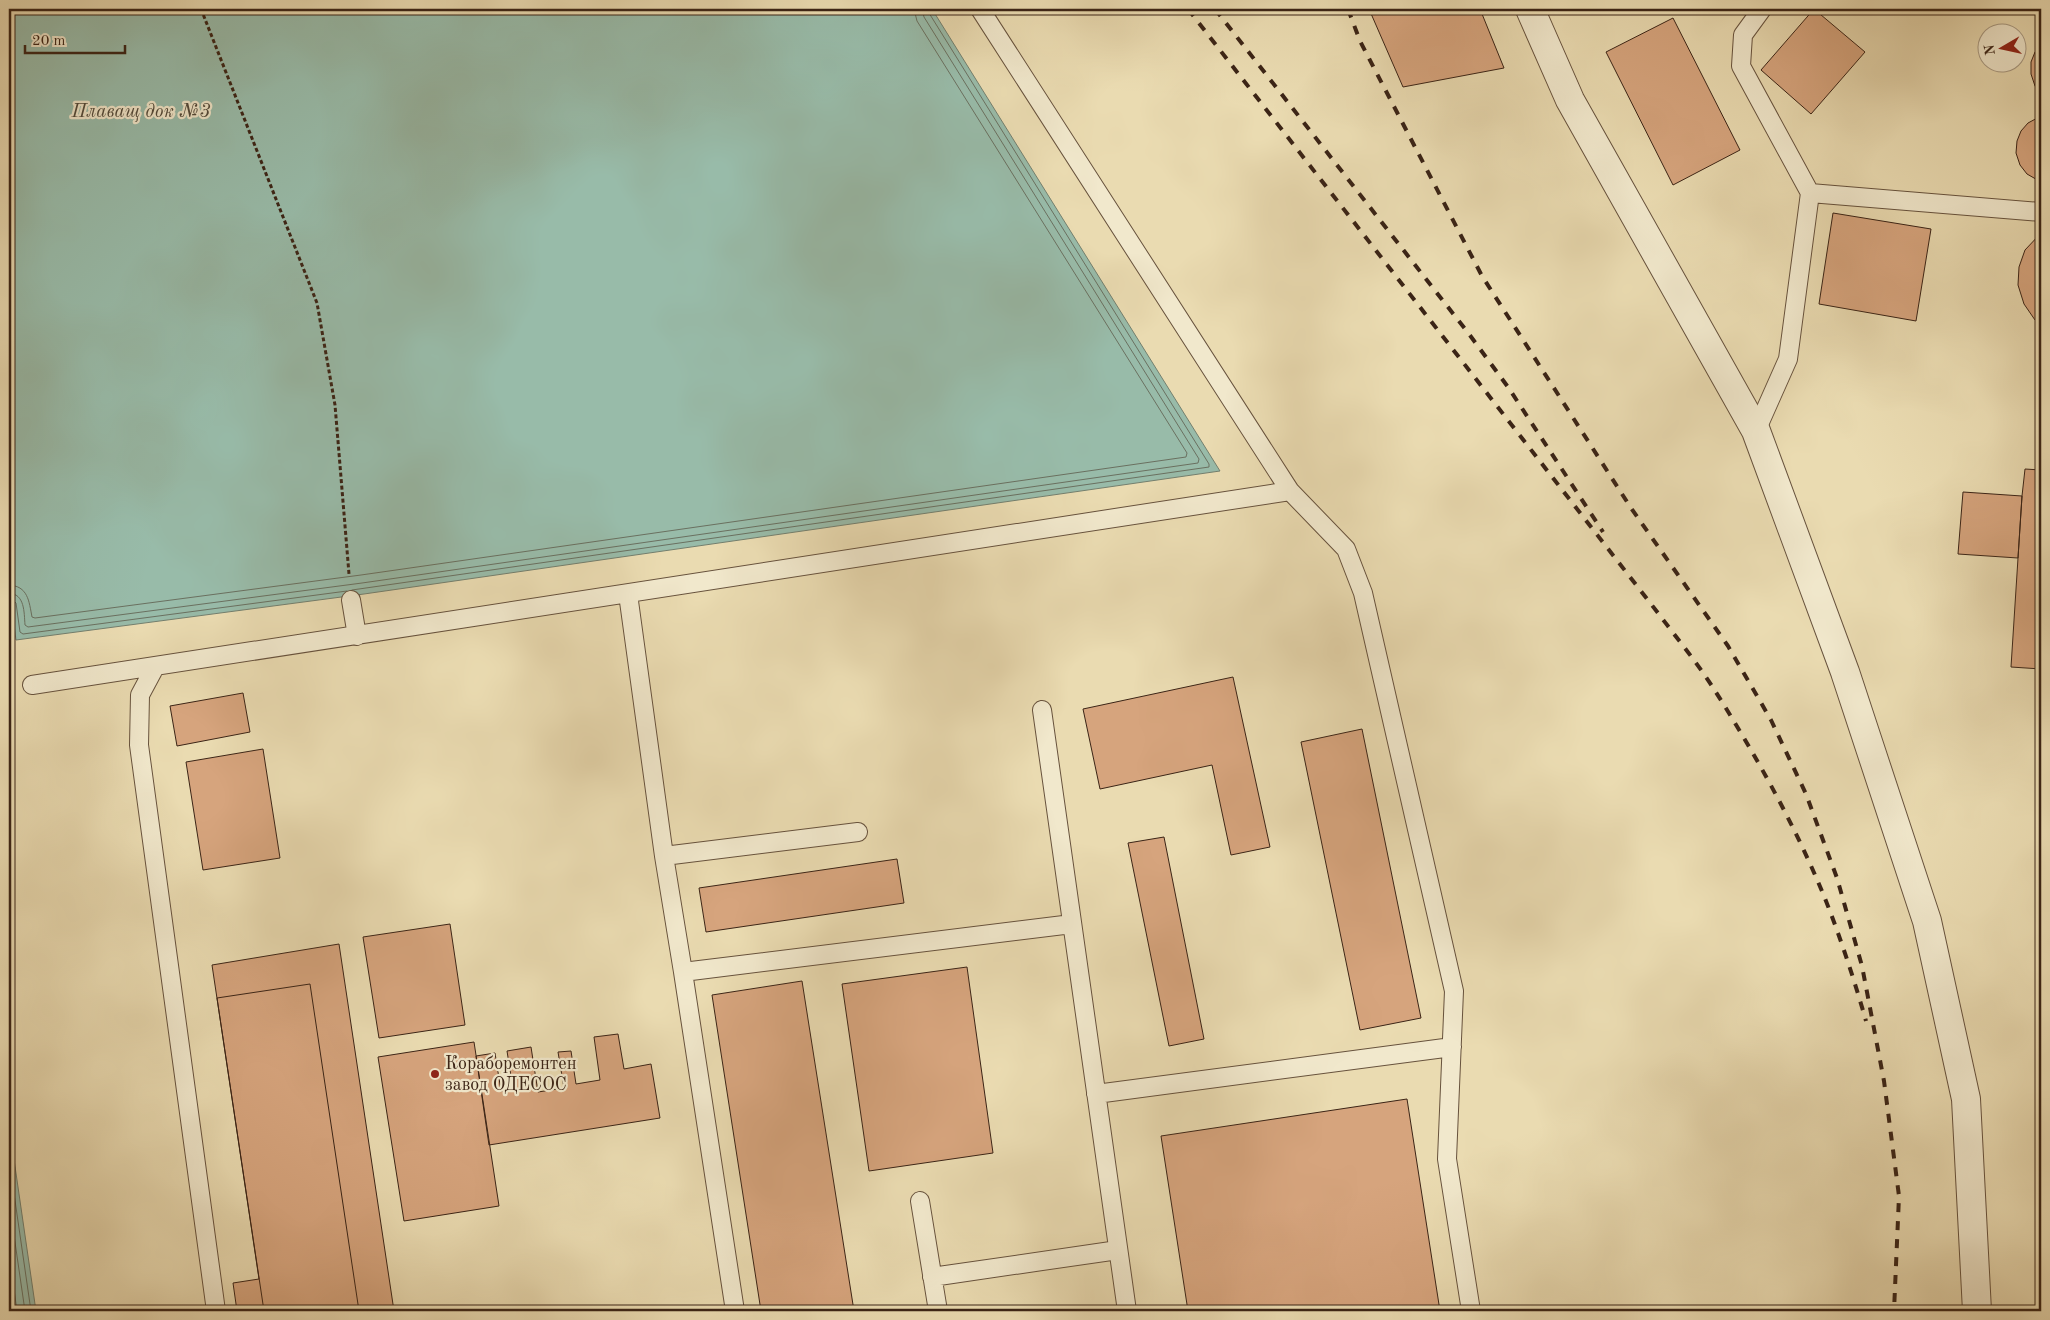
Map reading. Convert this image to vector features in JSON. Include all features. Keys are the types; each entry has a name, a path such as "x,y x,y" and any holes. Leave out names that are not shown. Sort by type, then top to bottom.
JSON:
{"street":[{"path":"1530,9 1570,100 1756,431 1845,672 1927,921 1966,1099 1977,1311"}],"lane":[{"path":"980,9 1290,492 1346,549 1363,593 1454,991 1447,1159 1471,1311"},
{"path":"1756,431 1788,359 1810,193 1741,66 1743,35 1762,9"},
{"path":"1810,193 2041,212"},
{"path":"32,685 155,668 1290,492"},
{"path":"628,594 664,856 735,1311"},
{"path":"351,600 356,636"},
{"path":"155,668 140,695 139,745 216,1311"},
{"path":"1042,710 1127,1311"},
{"path":"664,856 858,832"},
{"path":"683,972 1072,924"},
{"path":"1096,1094 1452,1047"},
{"path":"920,1201 938,1311"},
{"path":"932,1278 1118,1250"}],"path":[{"path":"201,9 317,303 335,405 351,600"}],"water":[{"name":"Плаващ док №3","path":"9,9 932,9 1220,471 364,594 16,640 9,588"},
{"path":"9,1125 36,1311 9,1311"}],"building":[{"path":"1369,9 1480,9 1504,68 1403,87"},
{"path":"1814,9 1865,52 1811,114 1761,70"},
{"path":"1673,18 1740,150 1673,185 1606,52"},
{"path":"2041,45 2041,94 2035,86 2031,74 2031,62 2035,52"},
{"path":"2041,116 2041,182 2027,174 2020,165 2016,153 2017,141 2021,131 2028,123"},
{"path":"1833,213 1931,229 1916,321 1819,304"},
{"path":"2041,233 2041,324 2035,320 2024,304 2018,285 2019,267 2025,250"},
{"path":"2025,469 2041,470 2041,669 2011,667"},
{"path":"1963,492 2022,496 2018,558 1958,554"},
{"path":"1233,677 1270,847 1231,855 1212,765 1100,789 1083,709"},
{"path":"243,693 250,732 177,746 170,706"},
{"path":"1362,729 1421,1018 1360,1030 1301,742"},
{"path":"263,749 280,858 203,870 186,762"},
{"path":"1164,837 1204,1039 1169,1046 1128,843"},
{"path":"897,859 904,903 706,932 699,888"},
{"path":"450,924 465,1025 379,1038 363,937"},
{"path":"339,944 394,1311 237,1311 233,1283 259,1279 212,965"},
{"path":"967,967 993,1153 869,1171 842,984"},
{"path":"802,981 854,1311 761,1311 712,995"},
{"path":"310,984 359,1311 264,1311 217,998"},
{"path":"618,1034 624,1069 651,1064 660,1118 489,1145 476,1056 495,1053 501,1091 513,1089 507,1051 531,1047 538,1092 564,1088 558,1052 571,1051 576,1084 600,1080 594,1037"},
{"path":"474,1042 499,1206 404,1221 378,1057"},
{"path":"1407,1099 1440,1311 1188,1311 1161,1136"}],"railway":[{"path":"1188,9 1658,613 1712,686 1773,788 1800,842 1824,896 1841,942 1866,1021"},
{"path":"1215,9 1469,334 1508,387 1603,532"},
{"path":"1348,9 1360,41 1482,276 1631,508 1728,646 1771,720 1806,794 1837,878 1862,966 1884,1081 1899,1196 1894,1311"}],"place":[{"name":"Кораборемонтен завод ОДЕСОС","path":"435,1074"}]}
